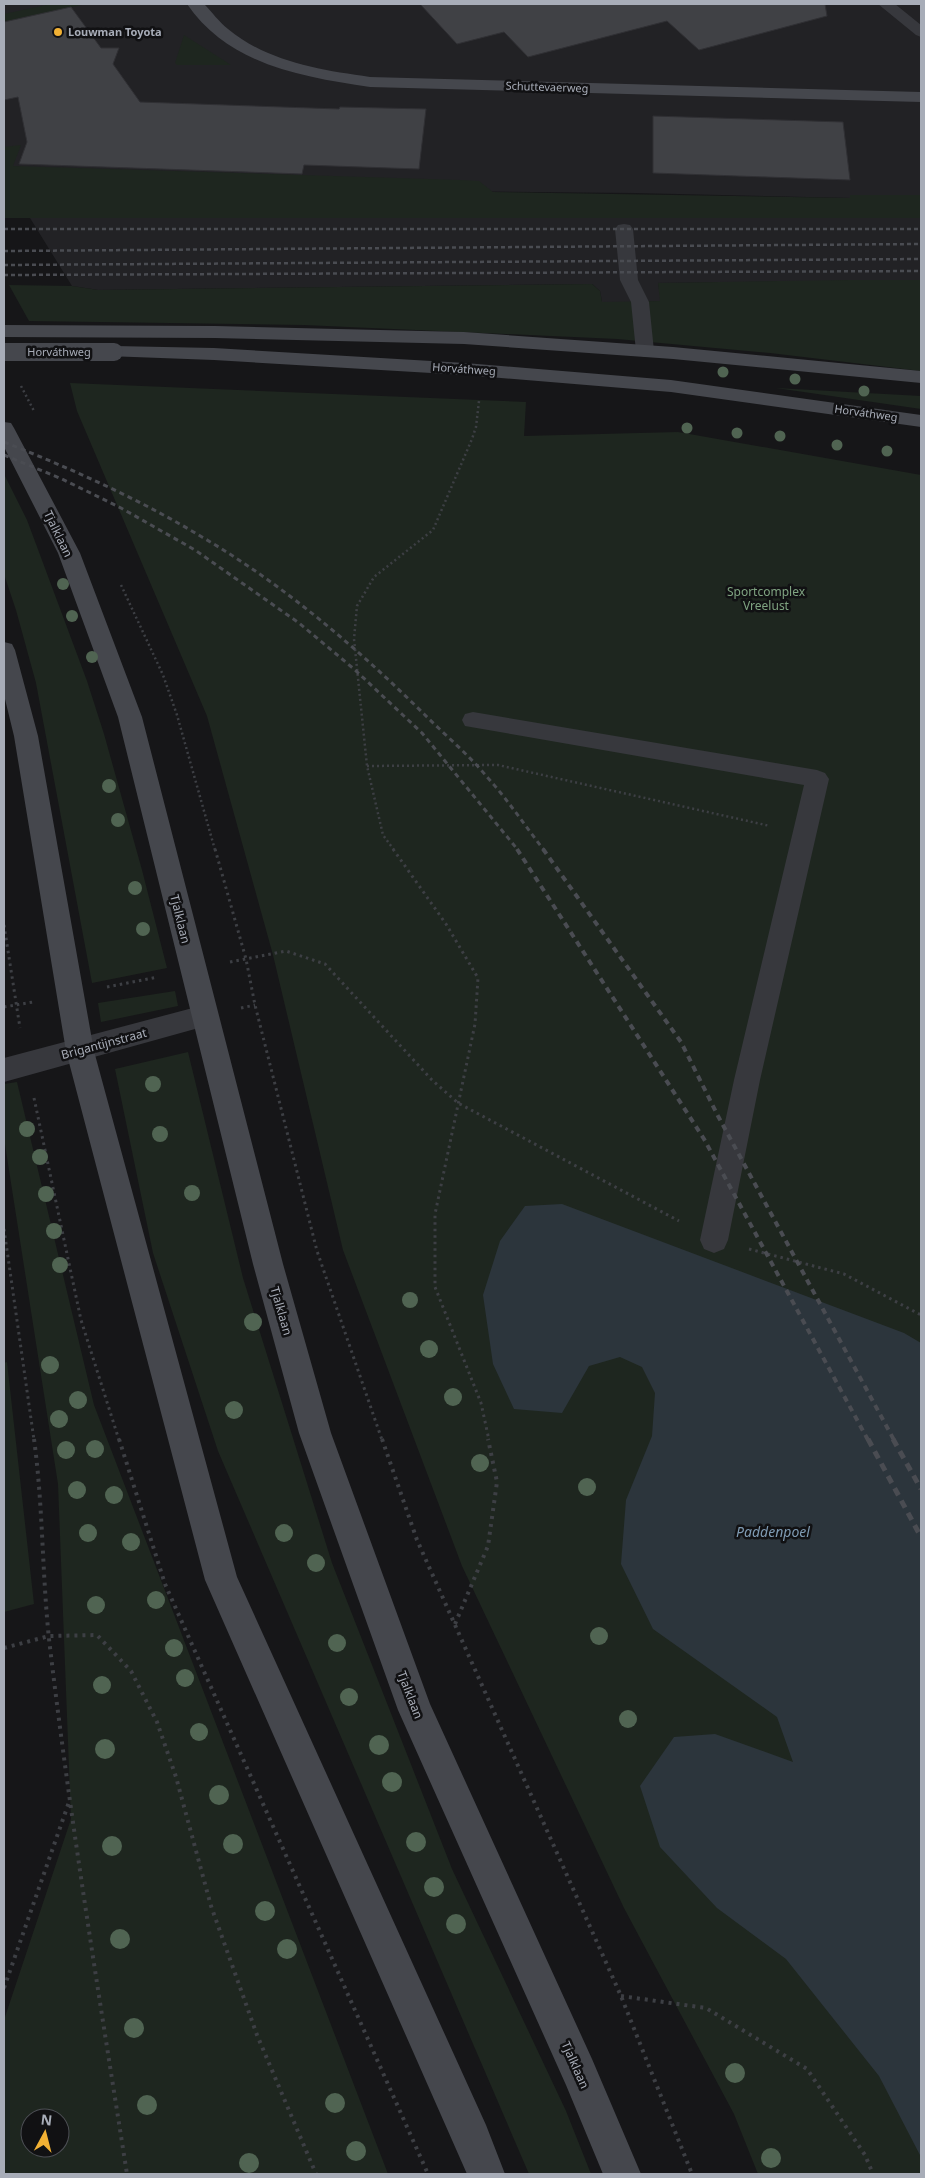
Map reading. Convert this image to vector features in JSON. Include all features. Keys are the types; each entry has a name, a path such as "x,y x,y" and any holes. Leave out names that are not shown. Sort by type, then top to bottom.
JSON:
{"main road":[{"name":"Schuttevaerweg","path":"195,4 222,33 243,47 266,58 315,73 370,82 921,97"},
{"name":"Horváthweg","path":"4,330 101,330 464,338 645,351 921,377"},
{"name":"Horváthweg","path":"4,352 214,354 465,369 661,385 921,421"},
{"name":"Tjalklaan","path":"4,428 68,553 130,718 192,970 268,1264 315,1433 414,1710 574,2063 622,2174"},
{"path":"4,650 26,736 80,1051 221,1580 486,2174"}],"street":[{"name":"Brigantijnstraat","path":"15,1067 204,1016"}],"lane":[{"path":"886,4 921,32"},
{"path":"624,229 629,280 640,302 645,351"},
{"path":"473,720 817,779 747,1080 714,1240"}],"path":[{"path":"455,1625 488,1546 497,1482 482,1403 435,1287 435,1214 475,1024 478,978 446,924 383,835 367,766 354,639 357,606 374,577 433,530 476,427 479,401"},
{"path":"367,766 498,766 804,833"},
{"path":"4,925 17,1005 15,1067"},
{"path":"4,1007 286,951 325,964 432,1080 458,1103 714,1240 844,1274 921,1316"},
{"path":"255,1005 317,1251 417,1540 621,1996 692,2174"},
{"path":"4,1229 39,1476 49,1636 70,1800 127,2174"},
{"path":"4,1648 49,1636 97,1636 131,1671 156,1722 176,1777 211,1906 257,2035 316,2174"},
{"path":"4,1988 70,1800"},
{"path":"621,1996 706,2008 807,2069 865,2155 873,2174"}],"shaded area":[{"path":"4,4 921,4 921,195 850,195 850,198 634,193 347,190 4,192"},
{"path":"30,218 921,218 921,280 658,283 661,301 640,302 602,302 600,291 592,284 98,290 72,286"}],"green space":[{"path":"51,4 86,4 4,22 4,14"},
{"path":"184,35 231,65 177,65 175,63"},
{"path":"21,145 13,166 479,181 493,192 850,198 850,195 921,195 921,218 4,218 4,147"},
{"path":"921,280 921,371 770,353 617,339 304,325 29,321 9,285 72,286 98,290 592,284 600,291 602,302 660,301 658,283"},
{"name":"Sportcomplex Vreelust","path":"70,383 526,402 524,436 678,432 921,475 921,2174 758,2174 734,2114 624,1908 462,1566 343,1250 273,955 207,716 77,411"},
{"path":"776,388 921,396 921,409"},
{"path":"4,474 27,520 87,681 104,734 142,870 167,968 92,983 36,683 4,574"},
{"path":"175,991 178,1006 101,1022 98,1003"},
{"path":"188,1052 243,1278 332,1563 452,1869 566,2111 591,2174 529,2174 218,1451 153,1253 115,1069"},
{"path":"17,1082 94,1405 388,2174 4,2174 4,2020 71,1819 58,1484 4,1138 4,1084"},
{"path":"7,1362 34,1604 4,1612 4,1363"}],"water":[{"name":"Paddenpoel","path":"562,1204 904,1333 921,1343 921,2157 879,2076 786,1959 717,1908 660,1847 640,1786 674,1737 715,1734 793,1762 777,1717 653,1629 621,1564 626,1500 652,1436 655,1393 642,1367 620,1357 589,1366 562,1413 514,1409 493,1364 483,1295 500,1241 525,1206"}],"building":[{"path":"420,4 825,4 827,16 699,50 667,21 528,57 504,32 457,44"},
{"path":"71,7 101,48 119,48 113,64 140,102 339,109 340,107 426,109 419,169 304,165 302,174 19,164 27,142 18,97 4,100 4,22"},
{"path":"653,116 843,122 850,180 653,173"}],"railway":[{"path":"4,229 921,229"},
{"path":"4,251 921,244"},
{"path":"4,265 921,259"},
{"path":"4,275 921,271"},
{"path":"4,442 130,497 202,537 262,575 290,596 372,665 465,753 503,795 544,850"},
{"path":"4,455 62,479 121,508 195,550 299,623 354,669 422,733 518,850"},
{"path":"517,849 704,1139 868,1440"},
{"path":"543,849 681,1042 718,1116 894,1440"},
{"path":"868,1439 921,1537"},
{"path":"893,1439 921,1489"}],"place":[{"name":"Louwman Toyota","path":"58,32"}]}
